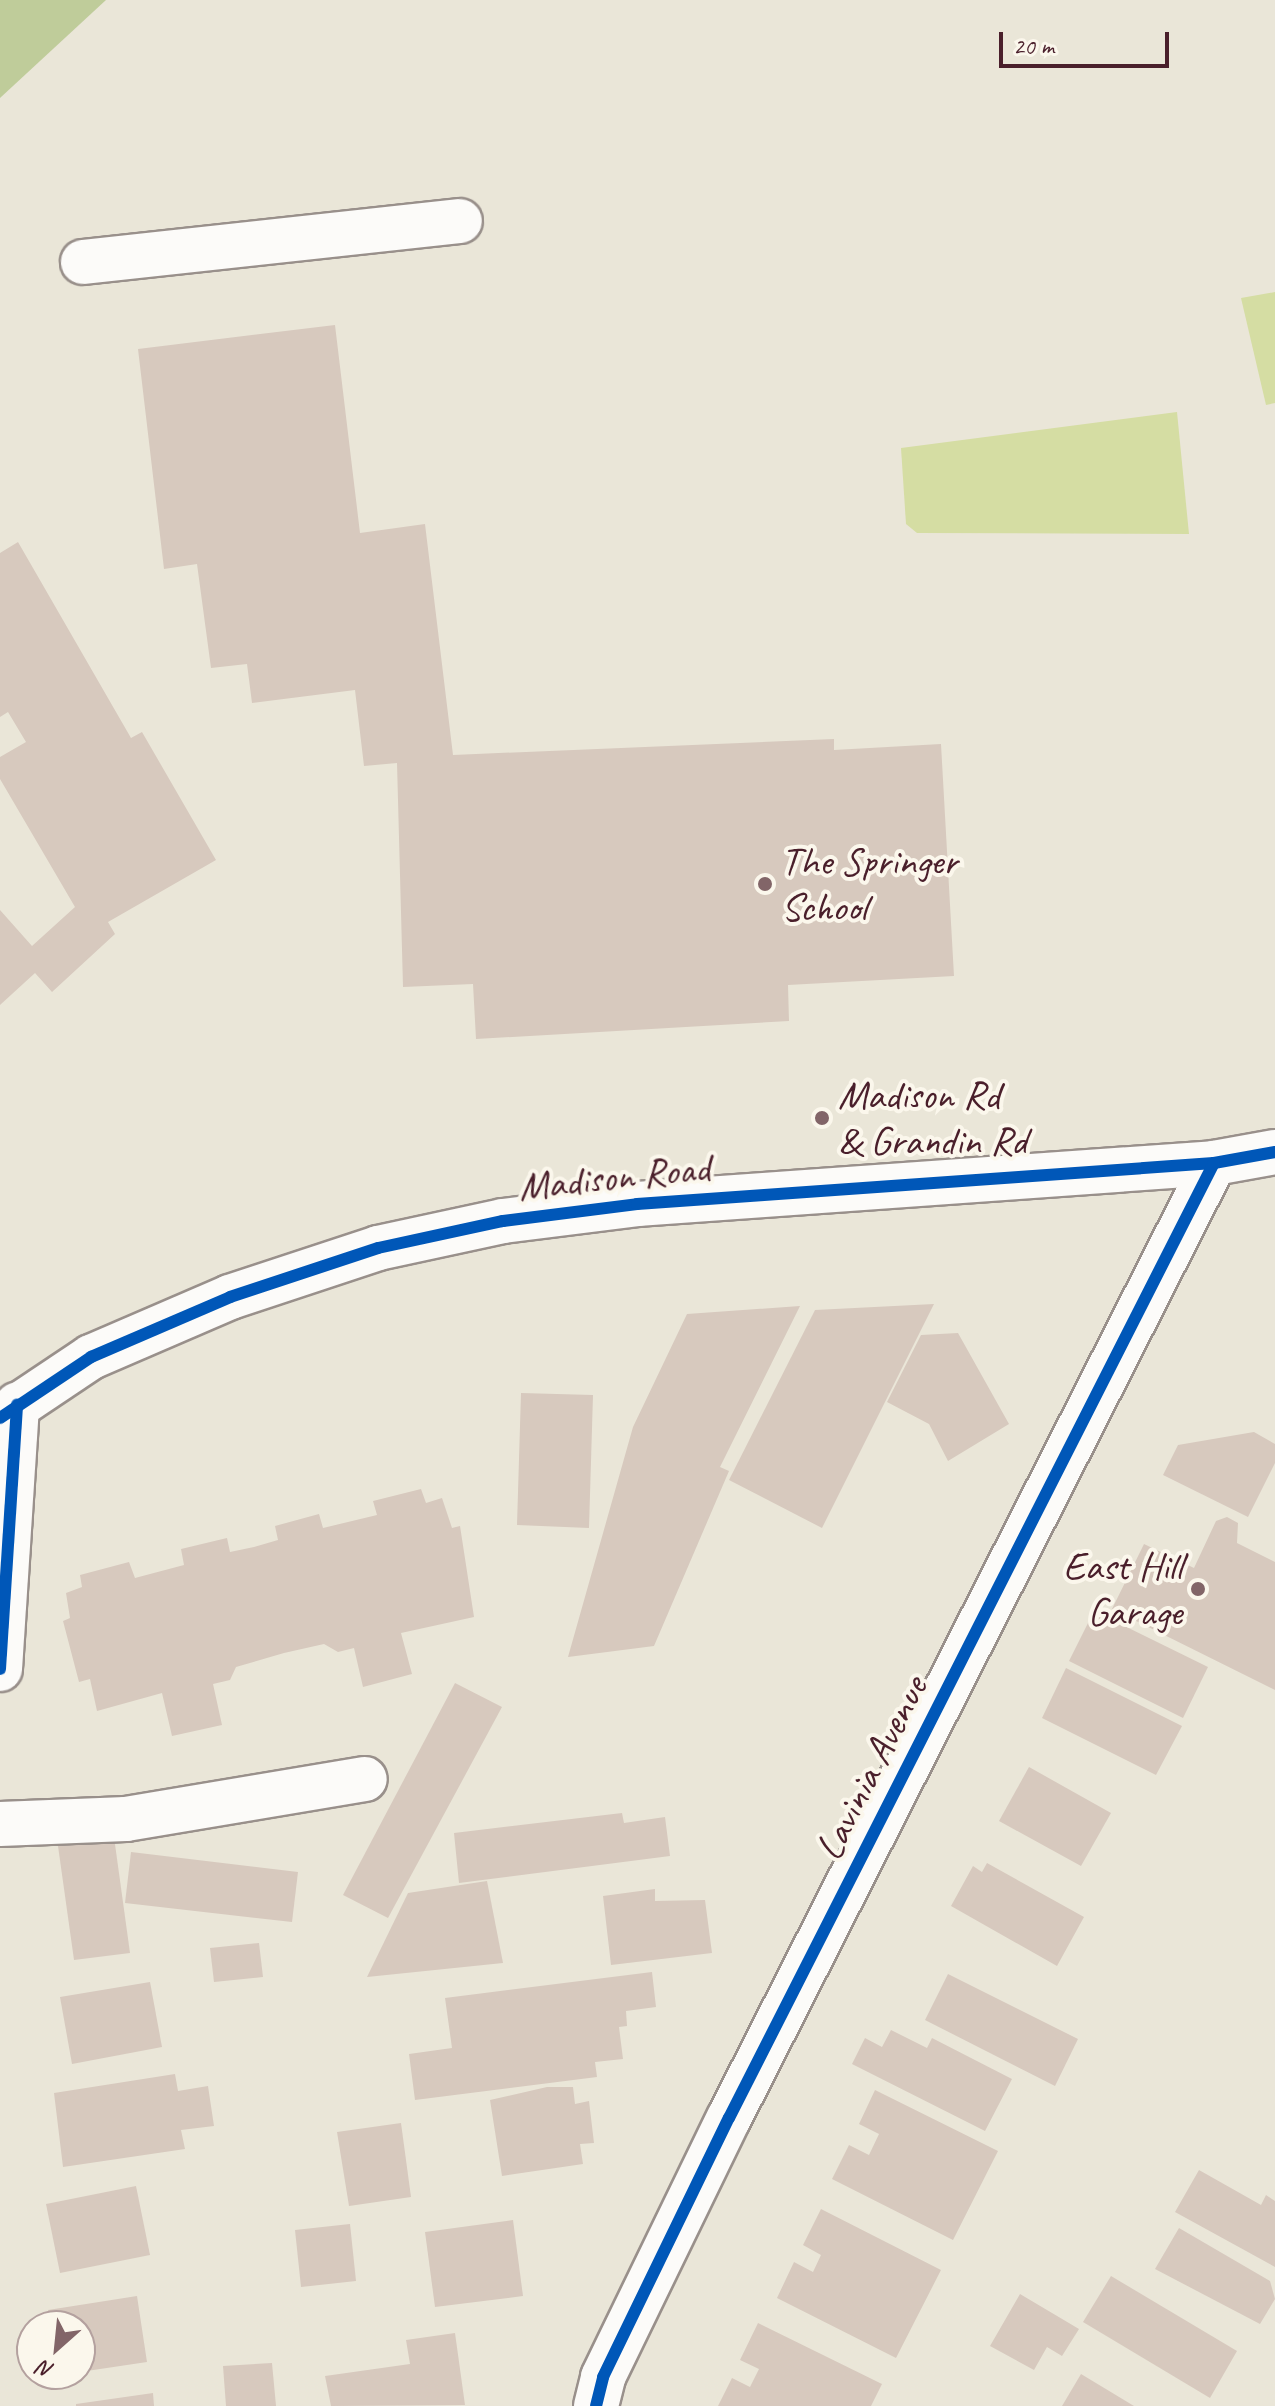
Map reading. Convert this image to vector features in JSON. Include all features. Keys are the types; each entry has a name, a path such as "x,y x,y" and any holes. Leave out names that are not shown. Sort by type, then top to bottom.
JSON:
{"street":[{"path":"83,262 460,221"},
{"name":"Madison Road","path":"8,1411 91,1357 230,1297 378,1248 503,1221 637,1204 1214,1163 1275,1152"},
{"name":"Madison Road","path":"1214,1163 1275,1179"},
{"name":"Lavinia Avenue","path":"596,2406 603,2377 729,2118 1214,1163"},
{"path":"0,1669 8,1411"},
{"path":"0,1824 126,1819 365,1779"}],"green space":[{"path":"0,0 106,0 0,98"},
{"path":"1275,292 1275,403 1266,405 1241,298"},
{"path":"1177,412 1189,534 917,533 906,524 901,448"}],"building":[{"path":"335,325 360,533 425,524 453,755 834,739 834,750 941,744 954,976 788,985 789,1021 476,1039 473,984 403,987 397,763 364,766 355,690 252,703 247,664 211,668 197,564 164,569 138,349"},
{"path":"18,542 131,738 142,732 216,860 108,922 115,934 52,992 35,973 0,1005 0,910 32,946 75,907 0,779 0,757 26,742 8,712 0,717 0,553"},
{"path":"934,1304 822,1528 729,1480 815,1310"},
{"path":"800,1306 720,1467 729,1471 654,1646 568,1657 633,1427 687,1314"},
{"path":"958,1333 1009,1424 948,1461 929,1424 887,1402 921,1335"},
{"path":"521,1393 593,1395 589,1528 517,1525"},
{"path":"1254,1432 1275,1444 1275,1463 1248,1517 1163,1475 1178,1445"},
{"path":"421,1489 426,1503 442,1498 452,1528 460,1526 474,1617 401,1633 412,1674 363,1687 354,1648 338,1652 324,1644 236,1667 230,1680 213,1684 222,1725 172,1736 162,1693 97,1711 90,1679 79,1682 63,1621 70,1618 66,1593 82,1587 80,1575 129,1562 135,1578 184,1565 181,1549 227,1538 230,1552 254,1547 278,1540 275,1526 319,1514 323,1528 377,1515 373,1501"},
{"name":"East Hill Garage","path":"1227,1517 1238,1523 1237,1543 1275,1562 1275,1690 1112,1609 1144,1544 1194,1568 1216,1521"},
{"path":"1094,1611 1208,1667 1183,1718 1069,1661"},
{"path":"1066,1668 1182,1726 1156,1775 1042,1718"},
{"path":"455,1683 502,1707 388,1918 343,1895"},
{"path":"1029,1767 1111,1813 1081,1866 999,1821"},
{"path":"622,1813 624,1823 665,1817 670,1856 459,1883 454,1833"},
{"path":"114,1837 130,1953 74,1960 58,1846"},
{"path":"131,1852 298,1872 292,1922 125,1903"},
{"path":"987,1863 1084,1917 1057,1966 951,1906 973,1866 982,1872"},
{"path":"487,1881 503,1963 367,1977 408,1893"},
{"path":"655,1889 655,1901 705,1900 712,1953 611,1965 603,1896"},
{"path":"259,1943 263,1977 214,1982 210,1948"},
{"path":"652,1972 656,2007 626,2011 627,2026 619,2027 623,2059 595,2062 597,2077 415,2100 409,2054 452,2048 445,1998"},
{"path":"948,1974 1078,2039 1055,2086 925,2020"},
{"path":"150,1982 162,2047 72,2064 60,1997"},
{"path":"891,2030 927,2048 932,2038 1012,2079 985,2131 852,2064 865,2038 882,2047"},
{"path":"175,2074 178,2091 208,2086 214,2126 181,2130 185,2149 63,2167 54,2093"},
{"path":"547,2087 573,2087 575,2104 589,2101 594,2143 580,2144 583,2164 502,2176 490,2100"},
{"path":"875,2090 998,2151 953,2240 832,2179 849,2145 869,2155 879,2134 859,2124"},
{"path":"401,2123 411,2197 349,2206 337,2132"},
{"path":"1199,2170 1261,2205 1266,2195 1275,2201 1275,2267 1175,2212"},
{"path":"136,2186 150,2255 60,2273 46,2204"},
{"path":"821,2209 941,2270 896,2358 777,2298 794,2262 813,2272 821,2255 803,2245"},
{"path":"513,2220 523,2296 435,2307 425,2232"},
{"path":"350,2224 356,2281 301,2287 295,2230"},
{"path":"1179,2228 1270,2281 1275,2299 1260,2324 1155,2269"},
{"path":"1111,2276 1237,2351 1210,2398 1083,2322"},
{"path":"1020,2294 1079,2329 1062,2356 1047,2347 1034,2370 990,2346"},
{"path":"137,2296 147,2362 96,2370 96,2310 48,2310"},
{"path":"758,2323 882,2384 871,2406 718,2406 732,2378 750,2387 759,2369 740,2360"},
{"path":"455,2333 465,2405 331,2406 325,2376 410,2364 406,2340"},
{"path":"272,2363 276,2406 226,2406 223,2366"},
{"path":"1081,2374 1134,2406 1062,2406"},
{"path":"153,2393 154,2406 76,2406 76,2404"}],"cycle path":[{"path":"0,1418 91,1357 230,1297 378,1248 503,1221 637,1204 1214,1163 1275,1152"},
{"path":"596,2406 603,2377 729,2118 1214,1163"},
{"path":"0,1669 17,1405"}],"place":[{"name":"The Springer School","path":"765,884"},
{"name":"Madison Rd & Grandin Rd","path":"822,1118"},
{"name":"East Hill Garage","path":"1198,1589"}]}
